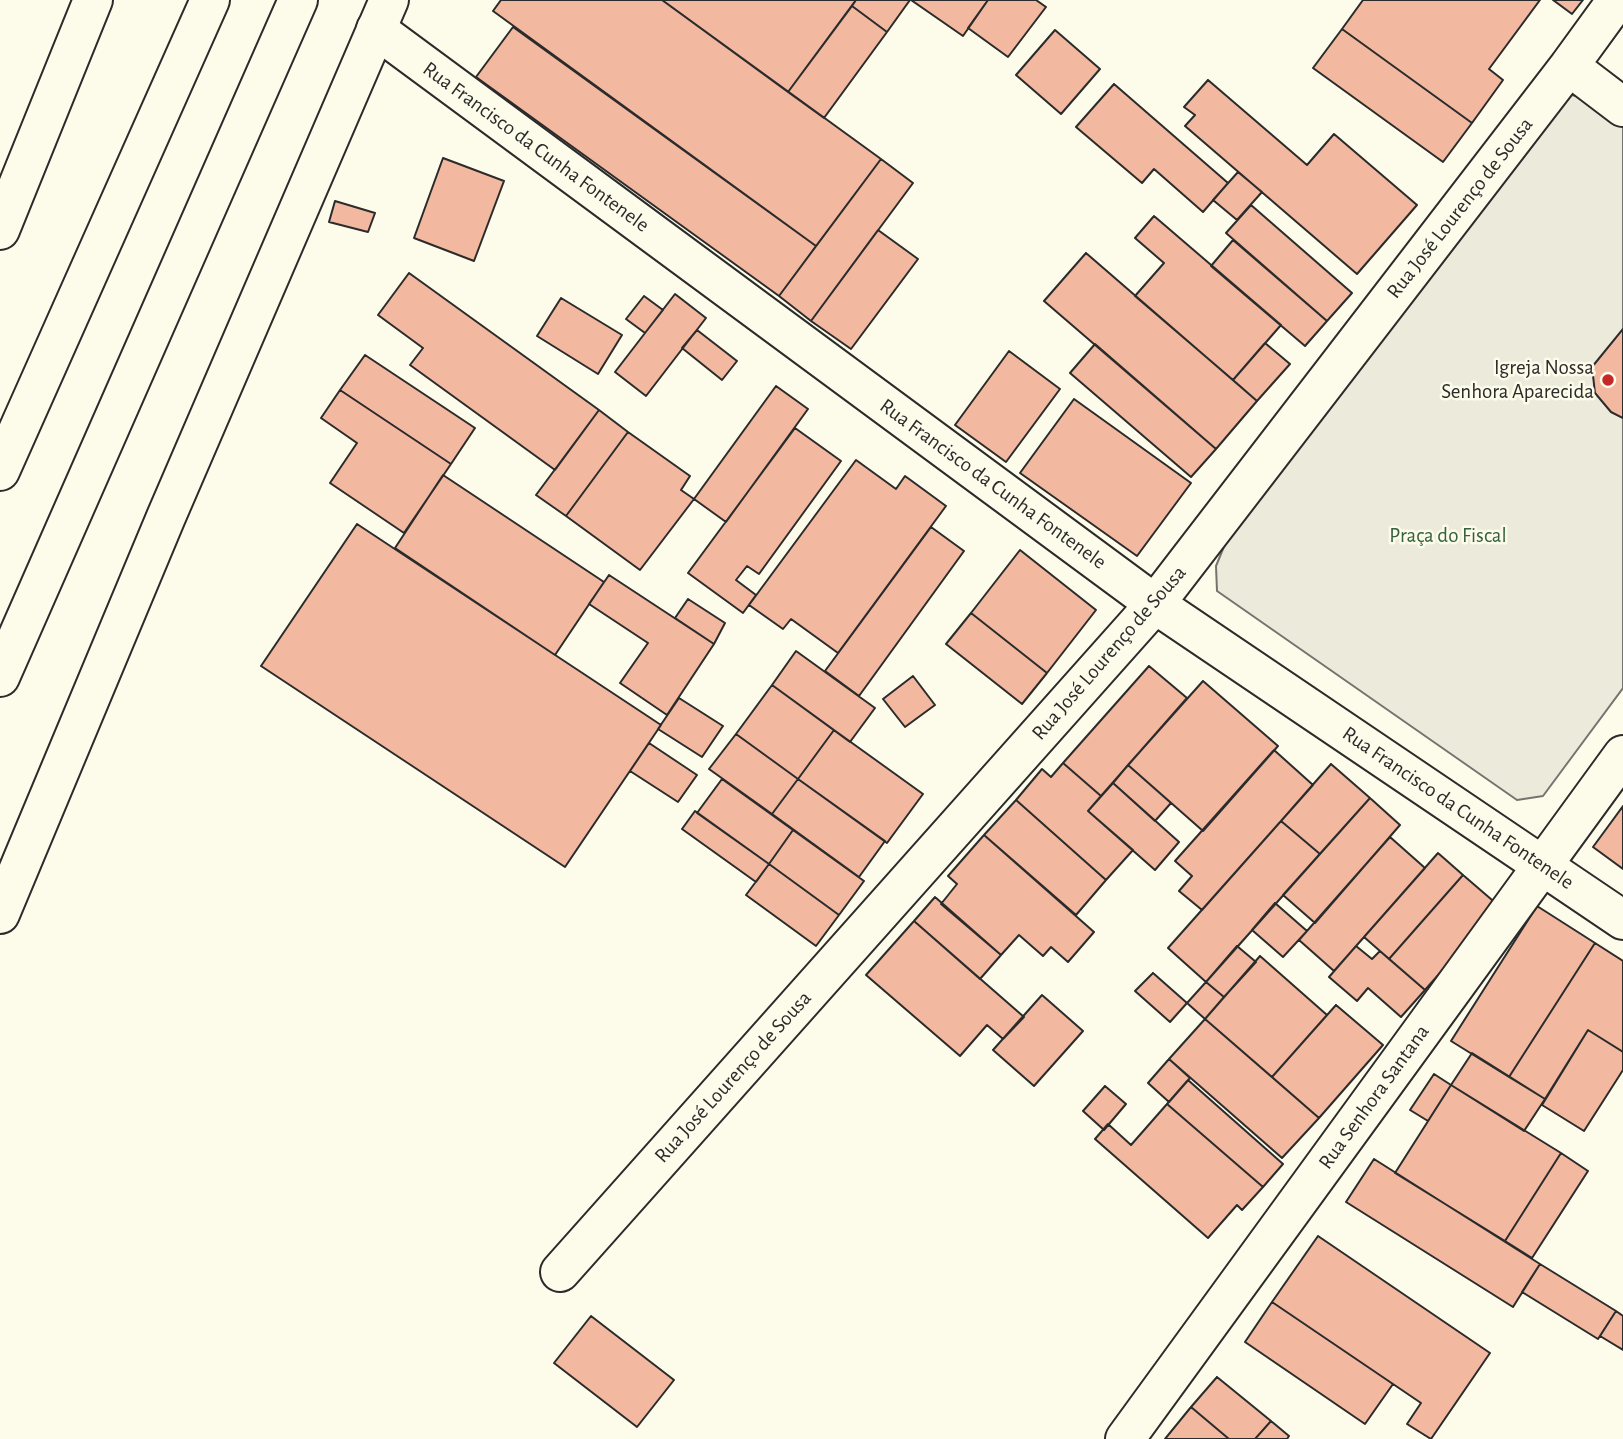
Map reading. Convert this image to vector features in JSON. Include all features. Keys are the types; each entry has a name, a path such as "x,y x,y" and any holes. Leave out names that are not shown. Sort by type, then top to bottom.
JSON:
{"main road":[{"path":"0,230 93,0"},
{"path":"0,471 210,0"},
{"path":"0,677 298,0"},
{"name":"Rua José Lourenço de Sousa","path":"560,1272 1155,604 1617,0"},
{"path":"0,914 166,517 383,14"},
{"name":"Rua Francisco da Cunha Fontenele","path":"383,14 1155,604 1623,920"},
{"path":"1569,66 1623,107"},
{"name":"Rua Senhora Santana","path":"1125,1439 1623,755"}],"green space":[{"name":"Praça do Fiscal","path":"1572,95 1595,101 1623,123 1623,688 1543,796 1517,800 1217,591 1216,566 1230,532 1556,106"}],"building":[{"path":"501,0 662,0 881,159 816,246 493,11"},
{"path":"662,0 856,0 788,92"},
{"path":"856,0 910,0 887,32 852,6"},
{"path":"911,0 988,0 963,36"},
{"path":"988,0 1036,0 1046,7 1008,57 968,28"},
{"path":"1363,0 1540,0 1489,69 1503,80 1472,123 1342,29"},
{"path":"1553,0 1583,0 1572,14"},
{"path":"852,6 887,32 824,118 788,92"},
{"path":"513,27 816,246 779,296 476,77"},
{"path":"1342,29 1472,123 1443,162 1313,68"},
{"path":"1055,30 1100,69 1061,114 1016,75"},
{"path":"1208,80 1307,165 1334,134 1417,205 1357,274 1185,126 1195,115 1184,107"},
{"path":"1114,84 1228,183 1203,212 1154,169 1142,183 1076,127"},
{"path":"443,158 504,181 474,261 414,238"},
{"path":"881,159 913,183 811,321 779,296"},
{"path":"1238,172 1262,192 1237,220 1213,200"},
{"path":"335,201 375,213 368,232 329,222"},
{"path":"1251,205 1352,293 1327,321 1226,233"},
{"path":"1154,216 1281,325 1233,380 1135,296 1164,263 1135,238"},
{"path":"878,230 918,259 851,349 811,321"},
{"path":"1233,240 1327,321 1305,346 1211,266"},
{"path":"1086,253 1257,401 1216,449 1044,301"},
{"path":"409,273 599,410 555,470 410,365 423,348 378,315"},
{"path":"675,294 706,318 646,396 615,372"},
{"path":"644,296 663,310 645,333 626,319"},
{"path":"561,298 622,335 598,374 537,336"},
{"name":"Igreja Nossa Senhora Aparecida","path":"1623,329 1623,418 1611,412 1595,393 1592,367"},
{"path":"697,330 737,361 722,380 682,348"},
{"path":"1265,343 1290,364 1257,401 1233,380"},
{"path":"1095,344 1216,449 1191,477 1070,373"},
{"path":"1009,351 1060,389 1006,462 955,425"},
{"path":"365,355 475,428 451,464 340,390"},
{"path":"776,386 808,409 726,522 694,499"},
{"path":"340,390 451,464 404,533 330,483 357,443 321,418"},
{"path":"1074,399 1191,483 1137,556 1020,473"},
{"path":"599,410 628,432 566,516 536,495"},
{"path":"795,428 841,461 759,574 747,566 736,580 756,595 743,613 688,573"},
{"path":"628,432 690,476 681,490 694,499 640,570 566,516"},
{"path":"856,460 896,489 905,476 946,506 838,653 791,619 783,629 749,605"},
{"path":"443,475 604,582 555,655 395,548"},
{"path":"357,524 661,725 565,867 261,666"},
{"path":"931,527 964,551 859,696 825,671"},
{"path":"1020,550 1096,610 1047,673 971,613"},
{"path":"609,575 714,644 667,715 620,683 648,643 589,604"},
{"path":"688,599 725,623 714,644 675,618"},
{"path":"971,613 1047,673 1022,704 946,644"},
{"path":"796,651 875,708 850,742 772,685"},
{"path":"1149,666 1187,698 1101,796 1063,763"},
{"path":"913,676 935,705 905,727 883,699"},
{"path":"1203,681 1278,746 1203,831 1128,765"},
{"path":"772,685 834,730 798,779 736,734"},
{"path":"679,698 723,726 702,757 658,729"},
{"path":"834,730 923,794 887,843 798,779"},
{"path":"736,734 798,779 772,814 709,769"},
{"path":"649,743 697,775 678,802 630,771"},
{"path":"1274,750 1313,785 1202,910 1179,891 1192,876 1175,861"},
{"path":"1063,763 1101,796 1088,811 1133,850 1106,880 1016,800 1042,769 1051,777"},
{"path":"1331,764 1370,798 1320,854 1281,821"},
{"path":"1128,765 1171,803 1155,821 1113,783"},
{"path":"722,779 793,830 769,864 697,813"},
{"path":"798,779 885,841 859,877 772,814"},
{"path":"1113,783 1179,842 1155,870 1088,811"},
{"path":"1370,798 1400,825 1315,923 1283,895"},
{"path":"1016,800 1106,880 1076,915 984,835"},
{"path":"1623,806 1623,869 1593,847"},
{"path":"695,811 769,864 756,882 682,829"},
{"path":"1281,821 1320,854 1206,982 1168,948"},
{"path":"793,830 864,881 839,915 769,864"},
{"path":"984,835 1094,932 1068,962 1051,947 1043,956 1019,935 1001,955 941,904 957,884 948,876"},
{"path":"1390,837 1425,868 1334,971 1299,940"},
{"path":"1438,853 1463,875 1389,959 1364,937"},
{"path":"769,864 839,915 816,946 746,895"},
{"path":"1463,875 1499,906 1425,990 1389,959"},
{"path":"935,897 1001,955 980,979 914,921"},
{"path":"1275,903 1307,931 1283,957 1252,930"},
{"path":"1537,906 1595,943 1509,1077 1451,1041"},
{"path":"914,921 1024,1017 1003,1039 987,1025 960,1056 866,975"},
{"path":"1595,943 1623,961 1623,1052 1588,1030 1545,1099 1509,1077"},
{"path":"1237,946 1256,962 1224,997 1206,982"},
{"path":"1356,946 1372,959 1380,951 1425,990 1401,1017 1368,988 1357,1001 1329,977"},
{"path":"1260,956 1327,1015 1272,1077 1205,1019"},
{"path":"1153,973 1187,1003 1170,1022 1135,991"},
{"path":"1206,982 1224,997 1205,1019 1187,1003"},
{"path":"1042,995 1083,1031 1034,1086 993,1050"},
{"path":"1336,1005 1383,1045 1319,1118 1272,1077"},
{"path":"1205,1019 1319,1118 1282,1158 1169,1059"},
{"path":"1588,1030 1623,1052 1623,1070 1584,1131 1542,1105"},
{"path":"1472,1053 1545,1099 1524,1131 1451,1085"},
{"path":"1169,1059 1190,1078 1169,1102 1148,1083"},
{"path":"1434,1074 1451,1085 1428,1121 1410,1110"},
{"path":"1188,1080 1283,1164 1263,1187 1167,1104"},
{"path":"1451,1085 1561,1153 1505,1241 1395,1173"},
{"path":"1105,1086 1126,1104 1104,1130 1083,1111"},
{"path":"1167,1104 1263,1187 1242,1210 1237,1205 1208,1238 1095,1139 1108,1124 1131,1145"},
{"path":"1561,1153 1588,1171 1532,1258 1505,1241"},
{"path":"1374,1159 1540,1264 1513,1307 1346,1202"},
{"path":"1318,1236 1490,1353 1431,1439 1407,1424 1421,1403 1272,1302"},
{"path":"1540,1264 1616,1311 1598,1339 1522,1292"},
{"path":"1272,1302 1393,1384 1365,1424 1245,1342"},
{"path":"1616,1311 1623,1316 1623,1350 1600,1336"},
{"path":"591,1316 674,1380 637,1427 554,1363"},
{"path":"1217,1377 1271,1421 1255,1439 1229,1439 1191,1407"},
{"path":"1191,1407 1229,1439 1165,1439"},
{"path":"1271,1421 1289,1436 1287,1439 1255,1439"}],"place":[{"name":"Igreja Nossa Senhora Aparecida","path":"1608,380"}]}
